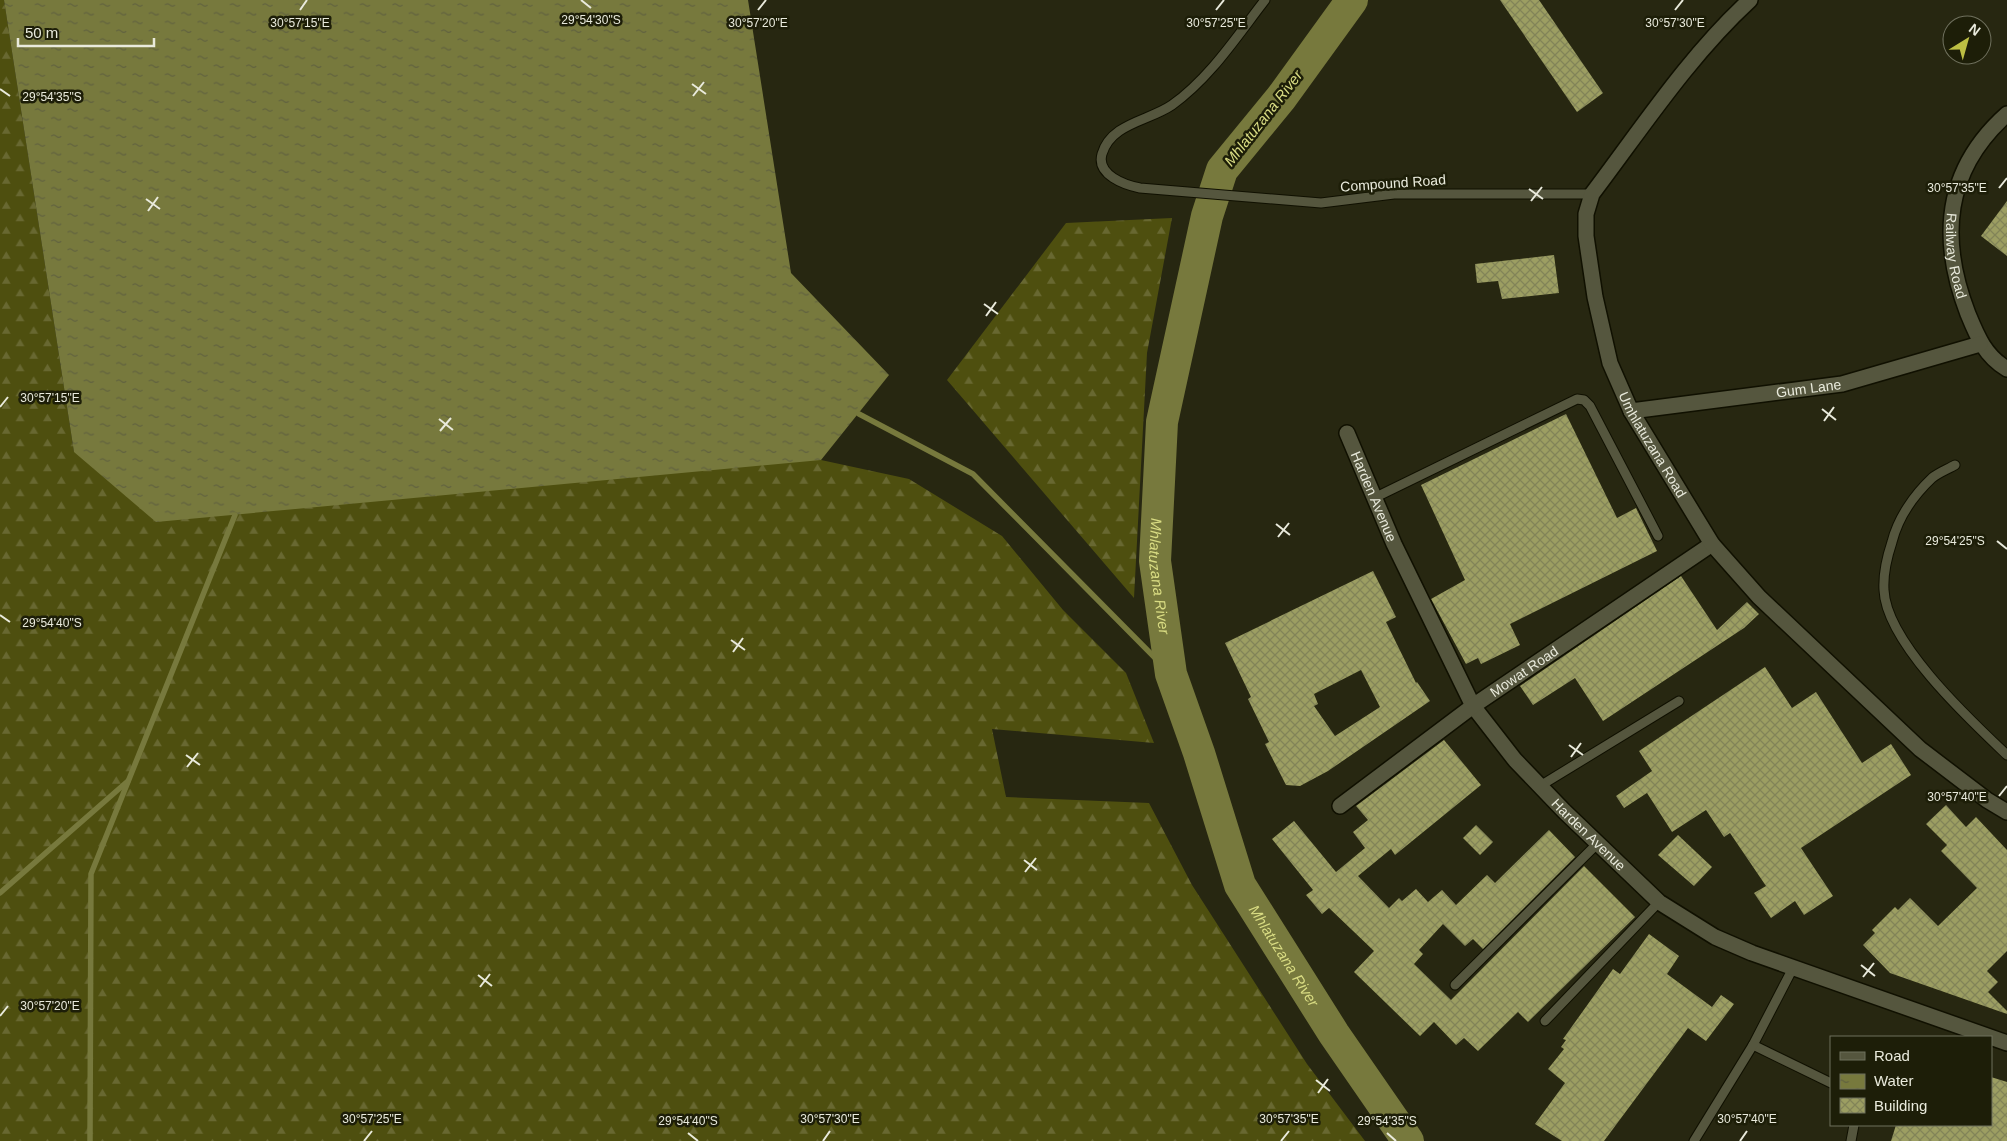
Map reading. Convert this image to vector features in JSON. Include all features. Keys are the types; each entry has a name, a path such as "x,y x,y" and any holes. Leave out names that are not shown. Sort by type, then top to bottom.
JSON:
{"street":[{"name":"Umhlatuzana Road","path":"1750,0 1725,22 1592,194 1586,214 1586,236 1595,297 1610,363 1631,411 1712,544 1759,597 1920,749 1987,800 2007,812"},
{"name":"Railway Road","path":"2007,114 1985,136 1969,162 1956,190 1951,221 1950,250 1962,297 1980,344 2007,369"},
{"name":"Gum Lane","path":"1631,411 1842,384 1980,344"},
{"name":"Harden Avenue","path":"1346,433 1374,498 1473,706 1515,760 1659,902 1715,937 1793,968 1987,1036"},
{"name":"Mowat Road","path":"1340,806 1473,706 1712,544"},
{"name":"Harden Avenue","path":"1992,1038 2007,1043"}],"lane":[{"name":"Compound Road","path":"1265,0 1197,83 1161,112 1118,132 1107,144 1102,156 1102,164 1108,173 1124,184 1196,194 1321,202 1394,194 1592,194"},
{"path":"1374,498 1576,399 1584,400 1590,406 1658,536"},
{"path":"1955,465 1933,477 1909,506 1895,532 1886,562 1884,591 1893,623 1920,664 1972,722 2007,755"},
{"path":"1540,786 1679,701"},
{"path":"1455,985 1598,843"},
{"path":"1545,1021 1659,902"},
{"path":"1694,1141 1753,1045 1793,968"},
{"path":"1753,1045 1830,1083"},
{"path":"1851,1141 1854,1126"}],"green space":[{"path":"0,0 4,0 74,452 821,460 909,479 1002,536 1063,610 1126,673 1154,743 992,729 1006,797 1149,803 1192,885 1307,1064 1365,1141 0,1141"},
{"path":"1172,218 1147,353 1134,598 947,380 1066,223"}],"water":[{"path":"4,0 748,0 791,273 889,375 821,460 156,522 74,452"}],"building":[{"path":"1500,0 1539,0 1603,93 1577,112"},
{"path":"2007,201 2007,256 1981,236"},
{"path":"1554,255 1559,293 1502,299 1498,281 1477,283 1475,264"},
{"path":"1566,414 1617,518 1636,508 1657,551 1510,624 1520,645 1481,664 1478,658 1466,664 1431,599 1465,580 1421,485"},
{"path":"1373,571 1396,617 1386,622 1416,683 1430,701 1328,771 1300,786 1286,785 1265,744 1269,742 1248,699 1251,697 1225,643","holes":["1361,670 1380,707 1335,736 1314,706 1318,704 1314,694"]},
{"path":"1681,576 1717,630 1747,602 1759,614 1744,628 1603,721 1575,678 1533,705 1520,686"},
{"path":"1765,667 1792,708 1816,692 1862,763 1891,744 1911,775 1801,848 1833,896 1804,915 1795,901 1771,918 1754,893 1766,886 1730,833 1724,837 1706,810 1672,832 1647,793 1624,808 1616,796 1652,771 1639,751"},
{"path":"1444,740 1481,785 1395,855 1391,849 1358,876 1389,908 1399,898 1402,901 1416,889 1428,902 1442,890 1456,905 1487,875 1495,883 1549,830 1575,857 1483,949 1473,939 1465,946 1443,924 1419,950 1423,954 1414,964 1451,1000 1584,866 1635,917 1528,1022 1518,1012 1478,1051 1464,1038 1456,1045 1434,1022 1420,1036 1354,972 1374,951 1329,908 1322,914 1306,895 1313,890 1272,839 1294,821 1336,872 1365,848 1353,832 1368,820 1356,806"},
{"path":"1946,805 1966,827 1976,817 2007,850 2007,951 1987,971 1998,982 1988,992 2007,1011 2007,1014 1890,973 1863,945 1875,933 1872,930 1895,907 1898,910 1910,898 1938,926 1977,888 1941,851 1947,845 1926,824"},
{"path":"1476,825 1493,842 1480,855 1463,838"},
{"path":"1678,835 1712,867 1694,886 1658,855"},
{"path":"1649,934 1679,956 1667,974 1712,1007 1721,995 1734,1004 1706,1041 1688,1028 1604,1141 1562,1141 1535,1124 1565,1083 1548,1069 1564,1049 1561,1047 1566,1040 1563,1039 1613,969 1620,974"},
{"path":"1992,1077 2007,1082 2007,1141 1891,1141 1896,1126 1992,1126"}],"waterway":[{"name":"Mhlatuzana River","path":"1352,0 1281,98 1222,170 1207,216 1162,422 1155,561 1171,674 1199,753 1240,885 1334,1034 1408,1141"},
{"path":"859,414 973,474 1171,674"},
{"path":"90,1141 91,874 235,515"},
{"path":"0,893 128,781"}]}
